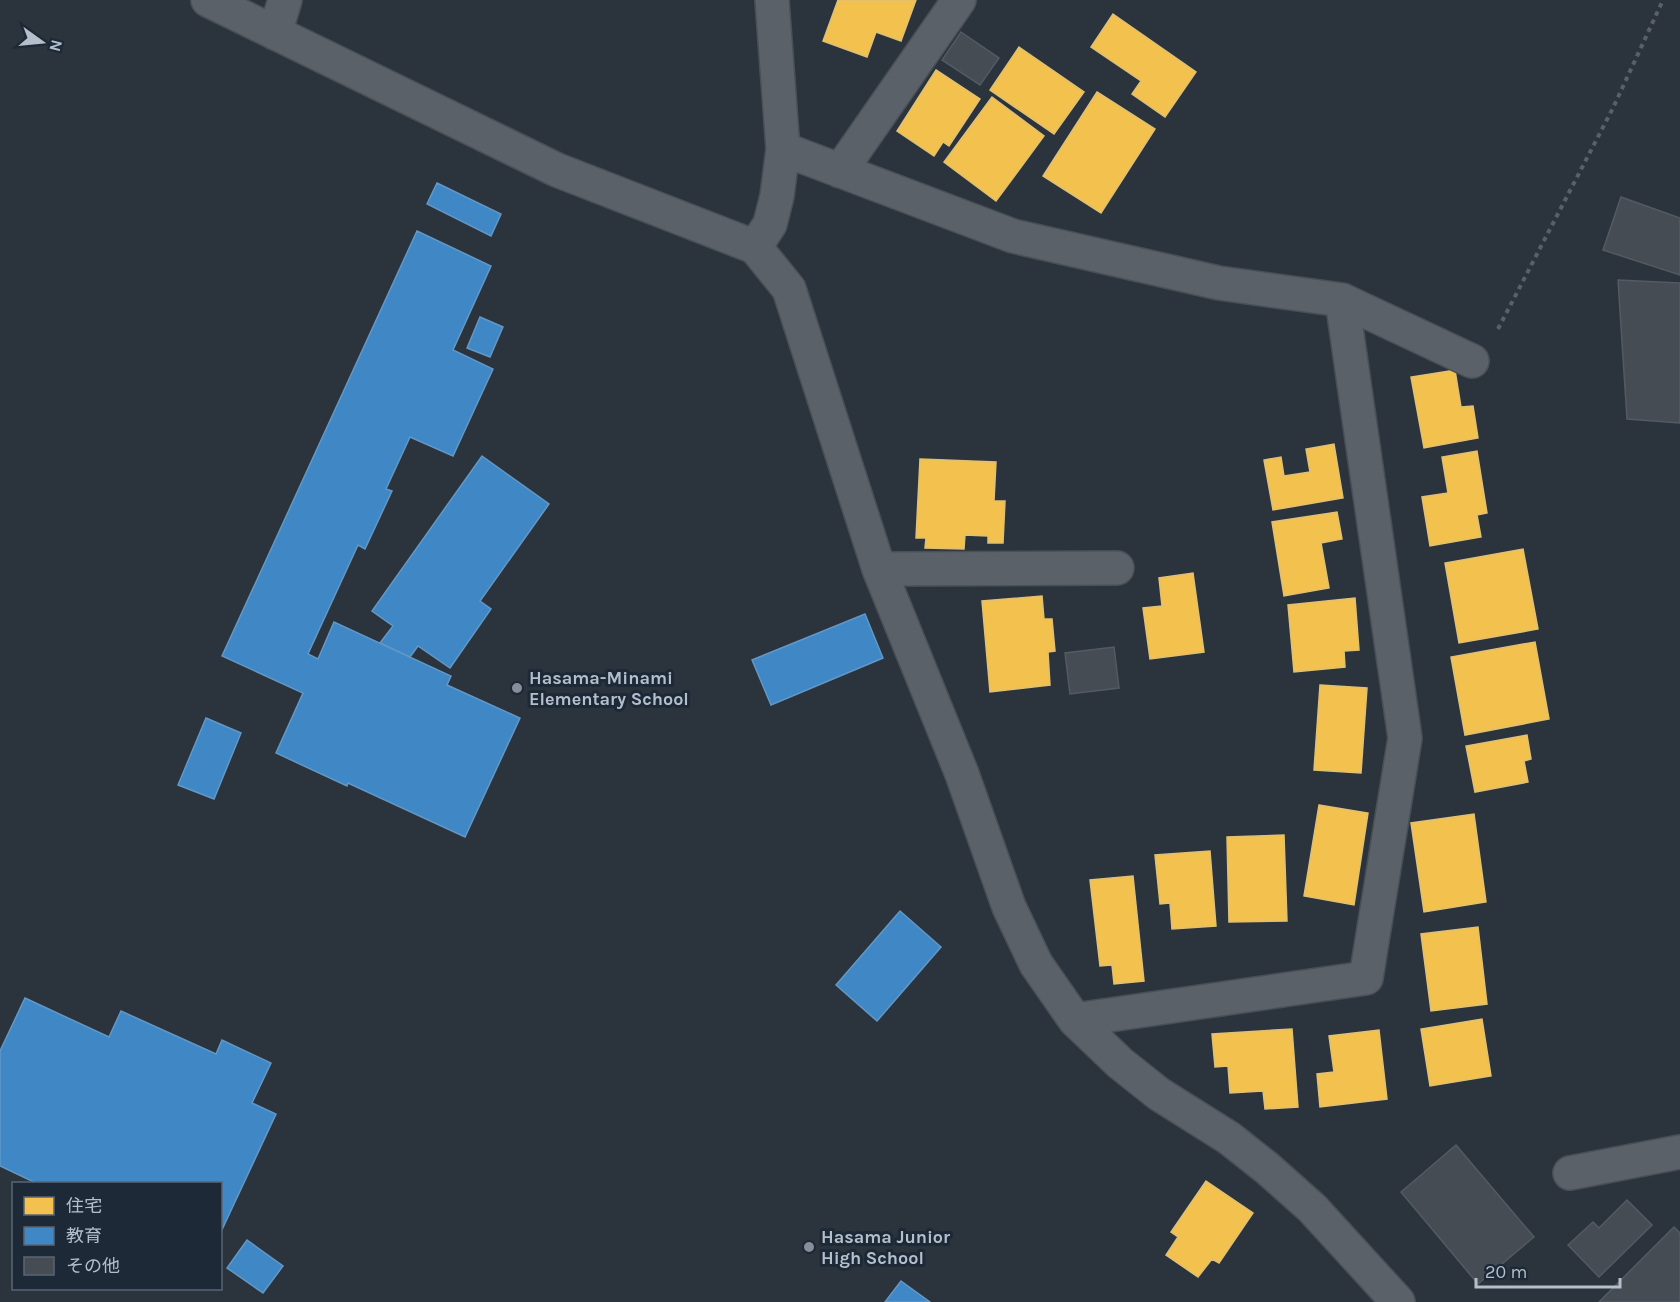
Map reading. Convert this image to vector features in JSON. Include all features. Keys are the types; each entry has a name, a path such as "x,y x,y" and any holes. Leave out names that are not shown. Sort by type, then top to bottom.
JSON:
{"street":[{"path":"208,0 557,170 755,247 789,289 879,569 962,774 1010,907 1036,964 1074,1020 1120,1063 1151,1088 1229,1138 1267,1168 1312,1208 1398,1302"},
{"path":"275,33 285,0"},
{"path":"755,247 770,224 777,196 783,149 772,0"},
{"path":"840,171 959,0"},
{"path":"783,149 1013,236 1219,283 1342,300 1472,361"},
{"path":"1074,1020 1366,978 1405,738 1342,300"},
{"path":"879,569 1117,568"},
{"path":"1570,1173 1680,1152"}],"path":[{"path":"1472,361 1496,333 1613,108 1663,0"}],"building: 住宅":[{"path":"838,0 916,0 901,41 876,32 867,57 823,41"},
{"path":"1113,14 1196,72 1165,117 1132,94 1141,81 1091,47"},
{"path":"1019,47 1084,92 1054,134 990,90"},
{"path":"936,70 980,99 949,146 943,142 934,156 897,131"},
{"path":"1097,92 1155,129 1101,213 1043,176"},
{"path":"992,97 1044,136 996,201 944,162"},
{"path":"1455,370 1461,407 1473,406 1478,438 1424,448 1411,377"},
{"path":"1334,444 1343,498 1273,510 1264,460 1281,457 1284,476 1310,472 1306,449"},
{"path":"1477,451 1487,513 1477,515 1481,537 1430,546 1422,497 1448,493 1442,457"},
{"path":"920,459 996,462 994,501 1005,501 1003,543 988,543 988,536 965,535 964,549 925,548 926,538 916,538"},
{"path":"1337,512 1342,539 1321,543 1329,588 1284,596 1272,522"},
{"path":"1523,549 1538,629 1459,643 1445,563"},
{"path":"1193,573 1204,652 1150,659 1143,608 1162,606 1159,578"},
{"path":"1042,596 1044,619 1052,619 1055,651 1048,652 1050,685 990,692 982,601"},
{"path":"1355,598 1359,650 1344,651 1345,667 1294,672 1288,605"},
{"path":"1535,642 1549,719 1465,735 1451,657"},
{"path":"1320,685 1367,688 1361,773 1314,770"},
{"path":"1527,735 1531,759 1524,761 1528,782 1475,792 1466,746"},
{"path":"1319,805 1368,813 1354,905 1304,896"},
{"path":"1474,814 1486,902 1424,912 1411,823"},
{"path":"1284,835 1287,921 1229,922 1227,837"},
{"path":"1210,851 1216,926 1172,929 1170,903 1160,904 1155,855"},
{"path":"1133,876 1144,981 1114,984 1112,965 1100,966 1090,880"},
{"path":"1478,927 1487,1004 1431,1011 1421,934"},
{"path":"1482,1019 1491,1076 1430,1086 1421,1029"},
{"path":"1292,1029 1298,1107 1265,1109 1263,1091 1230,1093 1228,1066 1215,1067 1212,1034"},
{"path":"1379,1030 1387,1099 1320,1107 1317,1074 1334,1072 1329,1036"},
{"path":"1206,1181 1253,1213 1219,1263 1212,1259 1198,1277 1166,1255 1178,1237 1171,1232"}],"building: 教育":[{"path":"437,183 501,214 491,236 427,204"},
{"path":"417,231 491,266 453,350 493,369 453,456 410,437 386,489 392,491 365,549 358,545 308,654 318,659 334,622 451,676 447,685 520,718 465,837 348,783 347,786 276,753 303,693 222,656"},
{"path":"480,317 503,327 490,357 467,348"},
{"path":"482,456 549,504 480,601 491,609 450,668 418,646 410,657 380,643 393,626 372,611"},
{"path":"865,614 883,658 771,705 752,660"},
{"path":"206,718 241,733 214,799 178,785"},
{"path":"900,911 941,947 877,1021 836,985"},
{"path":"25,998 109,1037 121,1011 216,1054 222,1040 271,1063 252,1103 276,1114 222,1230 222,1182 34,1182 0,1166 0,1051"},
{"path":"247,1240 283,1266 263,1293 227,1268"},
{"path":"901,1281 930,1302 885,1302"}],"building: その他":[{"path":"961,32 999,58 980,85 942,60"},
{"path":"1621,197 1680,218 1680,275 1603,250"},
{"path":"1618,280 1680,283 1680,423 1627,419"},
{"path":"1114,647 1119,688 1070,694 1065,653"},
{"path":"1456,1145 1534,1237 1478,1284 1401,1192"},
{"path":"1627,1200 1652,1225 1599,1277 1568,1245 1593,1222 1599,1228"},
{"path":"1674,1227 1680,1233 1680,1302 1599,1302"}],"place":[{"name":"Hasama-Minami Elementary School","path":"517,688"},
{"name":"Hasama Junior High School","path":"809,1247"}]}
